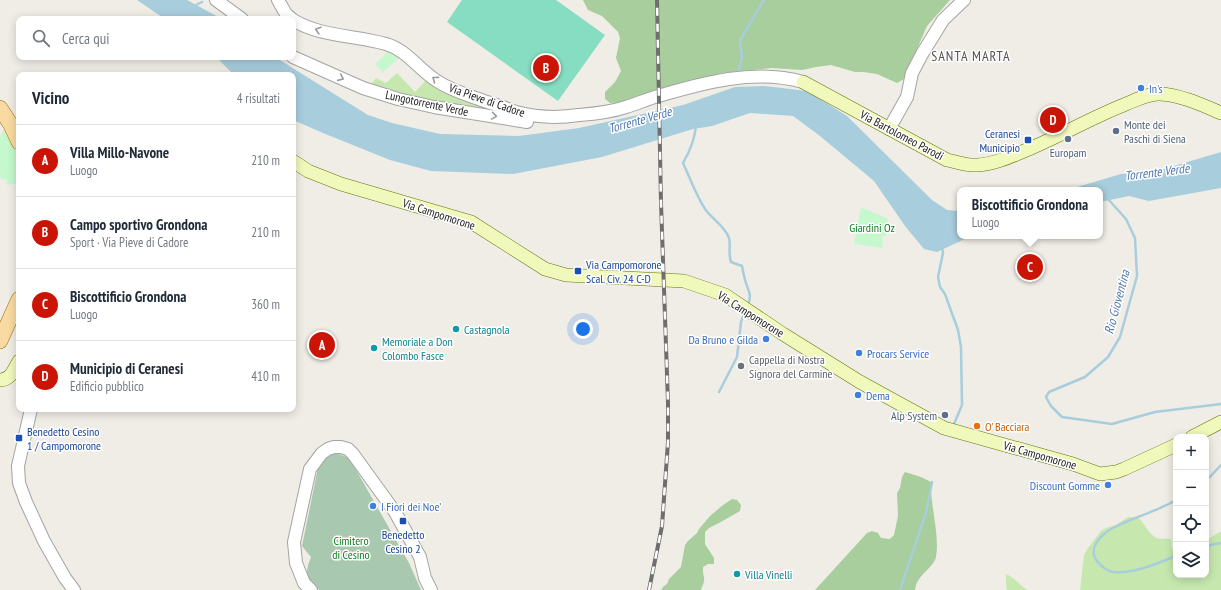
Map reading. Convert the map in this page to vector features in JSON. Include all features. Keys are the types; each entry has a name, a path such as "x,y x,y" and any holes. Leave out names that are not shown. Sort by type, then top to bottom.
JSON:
{"main road":[{"name":"Via Bartolomeo Parodi","path":"803,82 947,160 967,165 990,163 1018,154 1056,138 1117,108 1153,94 1159,93 1175,96 1195,102 1221,114"},
{"path":"0,109 12,125 16,135"},
{"name":"Via Campomorone","path":"296,163 308,171 341,184 472,222 545,269 566,275 684,281 725,295 875,391 944,428 1073,464 1100,474 1116,472 1124,469 1173,446"},
{"path":"0,341 16,306"},
{"path":"0,380 6,380 10,377 16,366"},
{"path":"1198,434 1221,422"}],"street":[{"path":"216,0 238,16"},
{"name":"Via Pieve di Cadore","path":"278,0 288,16"},
{"path":"889,129 907,97 912,73 922,54 943,20 964,0"},
{"name":"Via Pieve di Cadore","path":"296,22 302,26 322,32 387,44 403,52 436,81 456,92 516,112 534,116 571,117 625,108"},
{"name":"Lungotorrente Verde","path":"296,58 363,88 398,99 434,107 526,122 548,121 571,117"},
{"name":"Via Bartolomeo Parodi","path":"625,108 654,97 721,80 753,76 771,76 789,78 803,82"},
{"path":"30,412 18,466 19,483 44,541 65,578 74,590"},
{"path":"312,590 304,583 296,563 294,542 310,469 322,453 334,447 348,449 353,454 395,512 420,558 425,578 431,590"}],"green space":[{"path":"462,0 556,0 605,35 558,101 447,22"},
{"path":"583,0 950,0 927,26 904,79 897,83 877,74 855,72 831,65 802,70 771,68 721,73 624,102 610,103 605,99 605,92 615,82 621,71 616,58 620,38 618,32 602,16 588,10"},
{"path":"391,49 402,55 383,72 375,64"},
{"path":"397,73 415,92 428,78 516,115 440,106 370,86 376,78 386,83"},
{"path":"3,131 6,131 16,150 16,184 7,185 6,179 1,180 1,134"},
{"name":"Giardini Oz","path":"861,207 888,219 886,235 882,237 883,248 854,244"},
{"name":"Cimitero di Cesino","path":"340,454 351,461 409,563 421,590 320,590 311,584 307,576 307,572 311,557 302,546 319,463 329,455"},
{"path":"905,472 931,482 937,540 936,557 932,565 916,584 915,590 815,590 867,533 872,531 878,533 881,538 890,539 894,535 898,516 897,493"},
{"path":"732,499 737,500 741,505 740,511 709,528 705,532 705,544 714,558 714,564 708,564 703,567 704,581 701,590 661,590 681,567 685,545 688,541 697,533 710,516"},
{"path":"1128,517 1136,517 1140,519 1152,535 1160,539 1171,539 1173,549 1173,578 1209,578 1209,538 1221,532 1221,590 1080,590 1084,555 1101,531 1116,525"},
{"path":"1006,574 1014,579 1027,590 1007,590"}],"water":[{"path":"137,0 187,0 216,16 161,16"},
{"name":"Torrente Verde","path":"219,60 280,60 368,115 392,123 440,134 519,136 579,128 683,105 735,87 765,86 807,91 847,116 932,200 947,210 957,211 957,239 965,239 937,252 924,249 905,226 874,181 820,136 793,116 750,113 712,126 693,129 602,157 513,174 431,171 390,160 296,121 296,72 231,72"},
{"name":"Torrente Verde","path":"1221,152 1221,188 1149,201 1129,196 1103,201 1103,187 1077,187 1121,174 1157,171"}],"waterway":[{"path":"738,74 742,56 740,40 764,0"},
{"path":"194,6 202,2"},
{"path":"696,125 692,145 683,163 705,209 721,226 730,240 731,262 742,266 750,294 748,305"},
{"name":"Rio Gioventina","path":"1108,199 1126,219 1135,238 1137,276 1120,337 1108,357 1085,377 1049,392 1046,397 1051,406 1062,417 1112,424 1155,412 1221,404"},
{"path":"942,246 943,253 938,277 940,287 945,294 958,330 961,347 962,405 954,424"},
{"path":"719,392 737,357 741,322 744,314"},
{"name":"Rio Gioventina","path":"1209,478 1221,465"},
{"path":"900,590 926,513 932,482"},
{"name":"Rio Gioventina","path":"1173,502 1109,530 1101,536 1094,548 1094,555 1098,563 1112,572 1138,570 1173,557"},
{"name":"Rio Gioventina","path":"1209,545 1221,543"}],"railway":[{"path":"649,590 662,526 668,442 657,0"}],"place":[{"name":"Campo sportivo Grondona","path":"546,68"},
{"name":"In's","path":"1141,88"},
{"name":"Municipio di Ceranesi","path":"1053,120"},
{"name":"Monte dei Paschi di Siena","path":"1116,131"},
{"name":"Europam","path":"1068,139"},
{"name":"Ceranesi Municipio","path":"1028,140"},
{"name":"Biscottificio Grondona","path":"1030,267"},
{"name":"Via Campomorone Scal. Civ. 24 C-D","path":"578,271"},
{"name":"Castagnola","path":"456,329"},
{"name":"Da Bruno e Gilda","path":"766,339"},
{"name":"Villa Millo-Navone","path":"322,345"},
{"name":"Memoriale a Don Colombo Fasce","path":"374,348"},
{"name":"Procars Service","path":"859,353"},
{"name":"Cappella di Nostra Signora del Carmine","path":"741,366"},
{"name":"Dema","path":"858,395"},
{"name":"Alp System","path":"945,415"},
{"name":"O' Bacciara","path":"977,426"},
{"name":"Benedetto Cesino 1 / Campomorone","path":"19,438"},
{"name":"Discount Gomme","path":"1108,485"},
{"name":"I Fiori dei Noe’","path":"373,506"},
{"name":"Benedetto Cesino 2","path":"403,521"},
{"name":"Villa Vinelli","path":"737,574"}],"district":[{"name":"SANTA MARTA","path":"971,56"}]}
